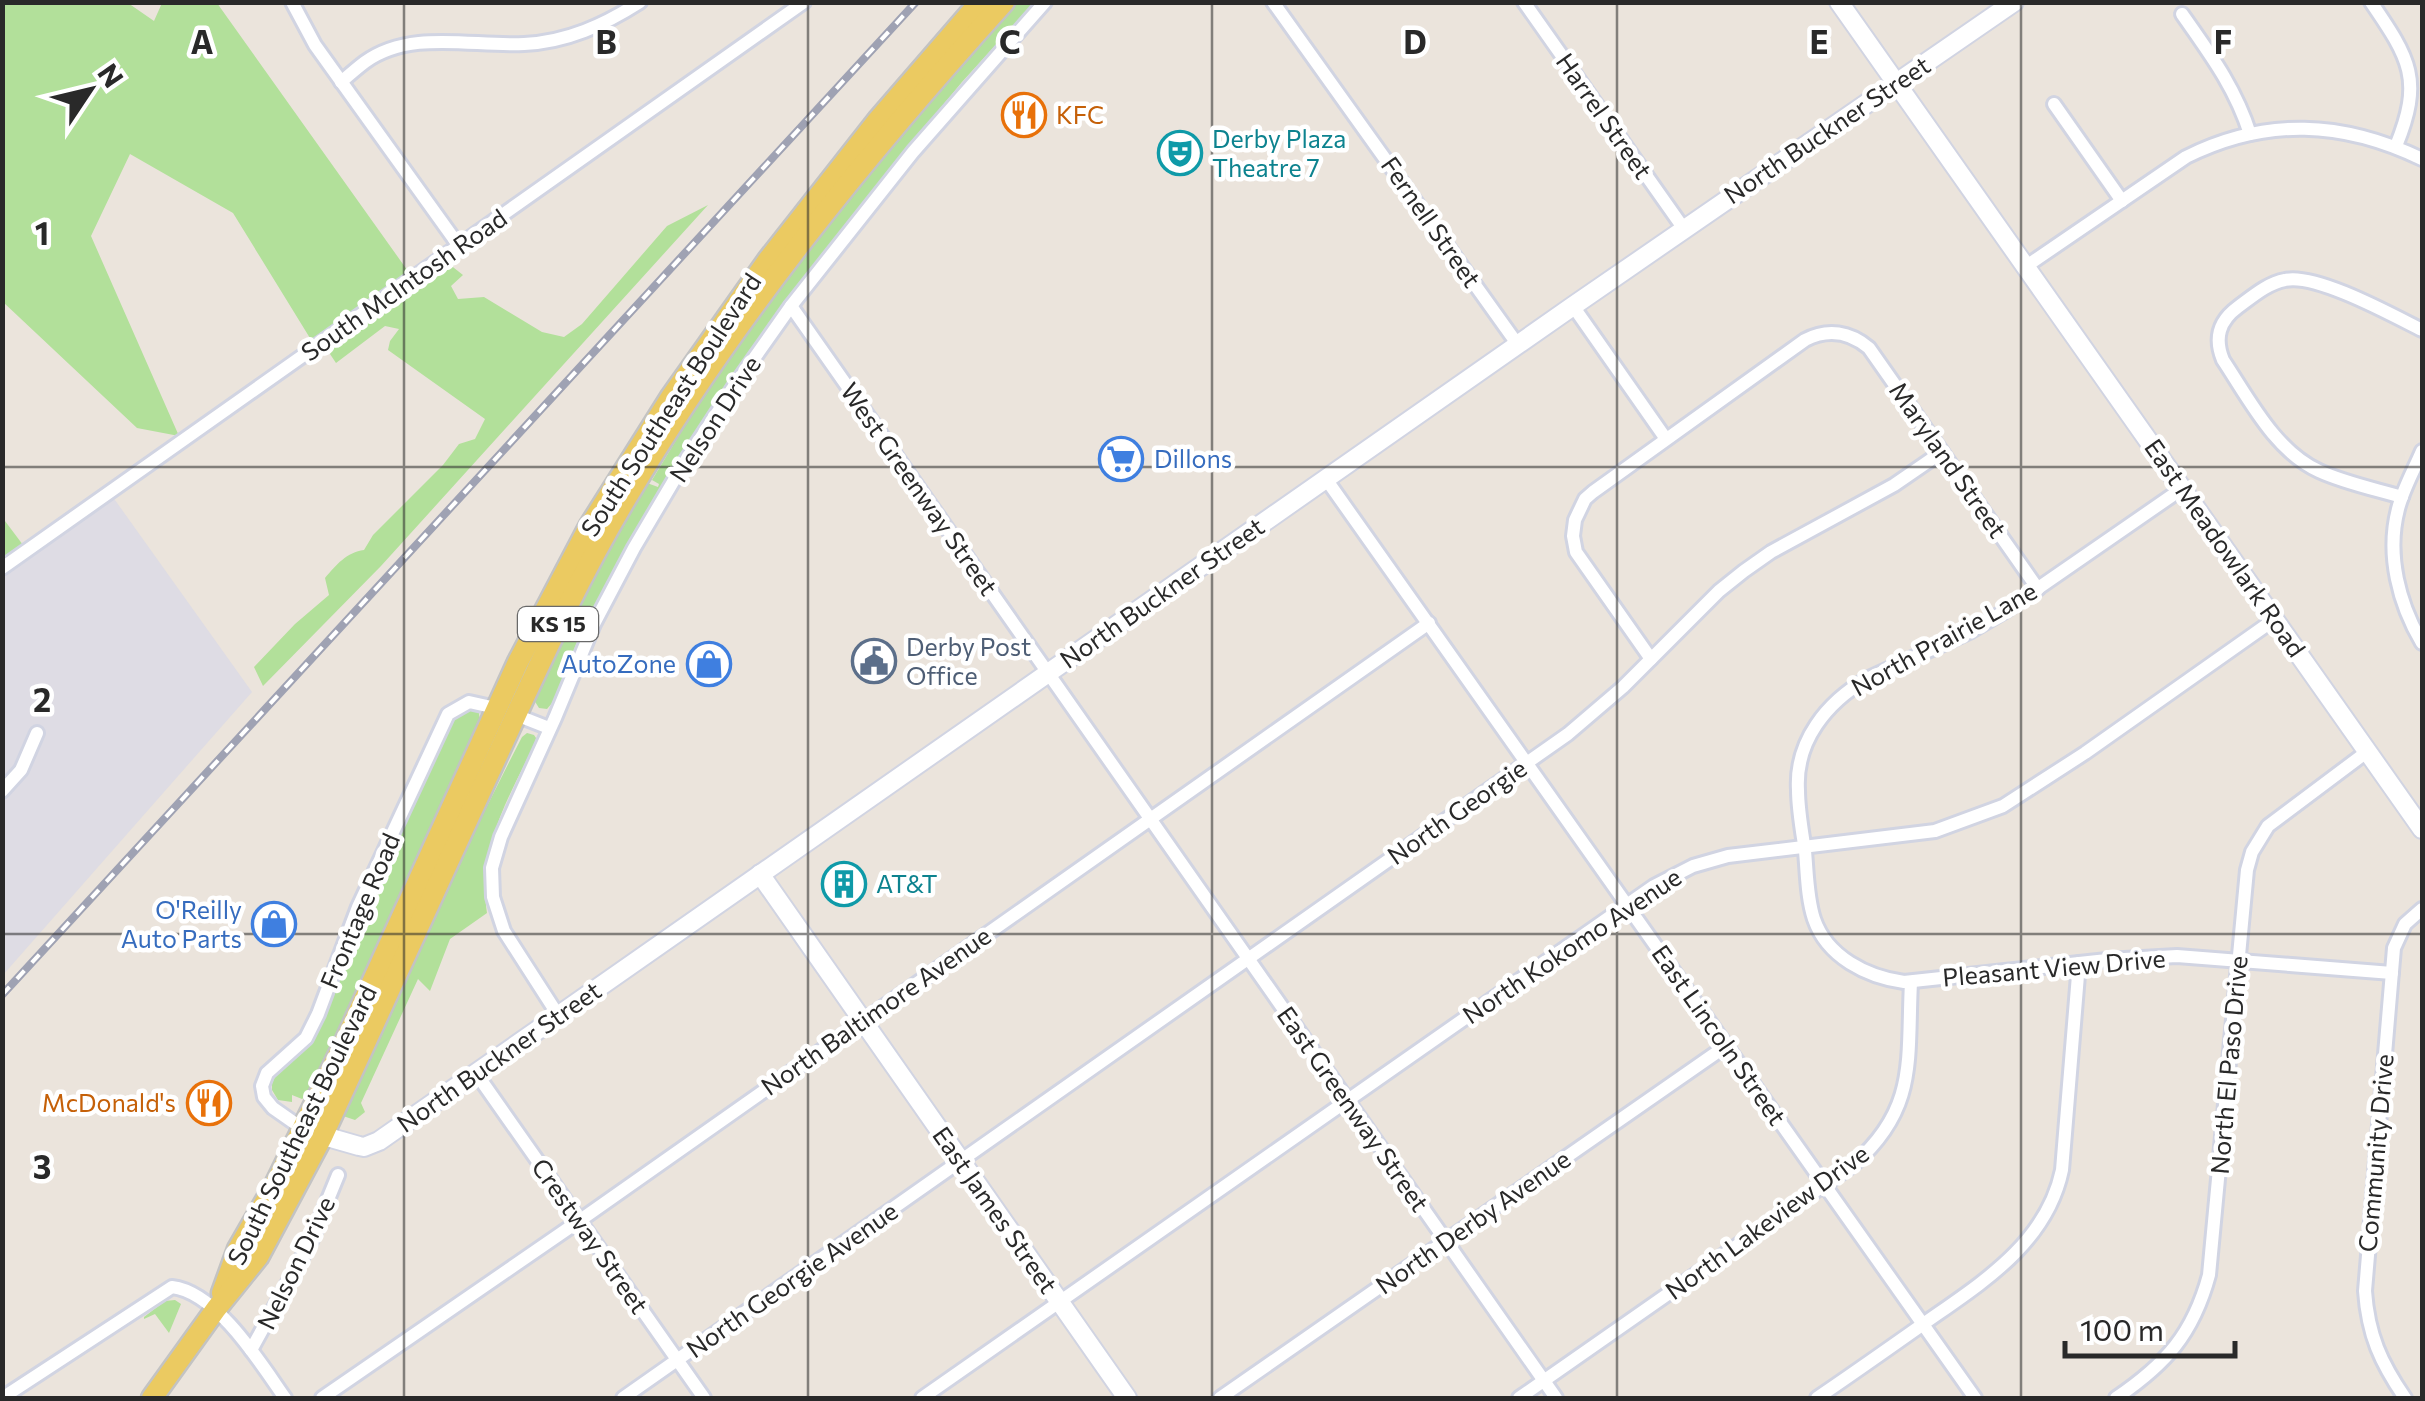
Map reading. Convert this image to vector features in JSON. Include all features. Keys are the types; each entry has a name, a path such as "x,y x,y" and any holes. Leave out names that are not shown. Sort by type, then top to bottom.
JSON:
{"main road":[{"name":"South Southeast Boulevard","path":"216,1309 258,1257 313,1133 482,789 506,711 512,706 530,661 529,640 616,482 733,307 840,165 980,2"},
{"name":"South Southeast Boulevard","path":"313,1133 345,1042 506,711 654,453 718,357 837,197 1004,2"},
{"name":"East Meadowlark Road","path":"1840,2 2422,829"},
{"name":"North Buckner Street","path":"313,1133 364,1147 379,1142 2014,2"},
{"name":"East James Street","path":"760,874 1127,1398"},
{"name":"KS 15","path":"152,1398 216,1309"}],"street":[{"path":"292,2 316,45 459,246"},
{"path":"342,82 366,61 404,46 428,42 546,42 603,25 640,2"},
{"name":"South McIntosh Road","path":"2,568 804,2"},
{"name":"Nelson Drive","path":"558,1015 512,947 493,896 492,875 497,847 594,624 634,548 709,425 791,306 912,152 1045,2"},
{"name":"Fernell Street","path":"1273,2 1518,345"},
{"name":"Harrel Street","path":"1524,2 1684,229"},
{"path":"2371,2 2400,46 2410,76 2410,105 2396,146"},
{"path":"2182,14 2230,83 2250,134"},
{"path":"2054,104 2122,200"},
{"path":"2026,267 2186,157 2219,142 2279,129 2336,130 2396,146 2422,159"},
{"path":"2402,497 2320,471 2288,449 2222,360 2219,332 2226,316 2269,285 2291,278 2317,281 2422,330"},
{"name":"West Greenway Street","path":"791,306 1150,819"},
{"path":"1573,306 1666,440 1586,499 1575,520 1573,536 1576,552 1651,659"},
{"name":"Maryland Street","path":"1666,440 1805,340 1826,333 1853,337 1871,351 2038,589"},
{"name":"North Georgie","path":"961,1161 1595,712 1746,569 1942,452"},
{"path":"2422,452 2402,497 2394,534 2396,572 2407,613 2422,644"},
{"name":"East Lincoln Street","path":"1326,479 1975,1398"},
{"name":"North Prairie Lane","path":"1804,847 1797,787 1799,768 1810,736 1829,707 1867,678 1971,630 2038,589 2183,488"},
{"name":"North Kokomo Avenue","path":"922,1398 1654,886 1693,866 1733,855 1935,832 2003,806 2275,620"},
{"name":"North Baltimore Avenue","path":"322,1398 580,1221 1429,622"},
{"name":"Frontage Road","path":"313,1133 273,1108 264,1097 266,1073 306,1038 358,907 448,714 469,702 506,711"},
{"path":"506,711 550,728"},
{"path":"2,790 21,770 37,733"},
{"name":"North El Paso Drive","path":"2116,1398 2144,1379 2172,1351 2203,1298 2211,1265 2247,866 2259,838 2279,816 2368,751"},
{"name":"East Greenway Street","path":"1150,819 1556,1398"},
{"name":"Pleasant View Drive","path":"1804,847 1812,910 1822,936 1843,959 1888,980 1910,982 2177,956 2392,973"},
{"name":"Community Drive","path":"2406,1398 2386,1371 2376,1348 2365,1291 2394,948 2405,924 2422,910"},
{"path":"1817,1398 2009,1261 2042,1222 2062,1170 2078,964"},
{"name":"North Lakeview Drive","path":"1519,1398 1870,1150 1901,1102 1906,1078 1910,982"},
{"name":"North Derby Avenue","path":"1220,1398 1726,1046"},
{"name":"Crestway Street","path":"476,1073 704,1398"},
{"name":"North Georgie Avenue","path":"623,1398 961,1161"},
{"name":"Nelson Drive","path":"251,1350 311,1241 338,1175"},
{"path":"2,1398 172,1287 182,1288 216,1309 285,1398"}],"shaded area":[{"path":"110,493 252,692 3,975 3,567"}],"green space":[{"path":"2,3 128,3 154,21 162,3 217,3 410,274 313,343 233,213 130,154 91,236 179,436 137,428 3,302"},
{"path":"1017,3 1034,3 962,82 776,315 692,439 624,551 583,627 553,702 547,709 539,708 534,696 617,535 647,483 658,487 652,480 785,275 883,152"},
{"path":"708,205 381,566 263,686 254,667 329,595 325,578 347,556 364,550 373,535 459,444 475,439 485,419 388,350 399,329 385,326 336,363 326,348 449,264 463,275 451,286 458,299 484,297 542,332 564,337 582,324 667,226"},
{"path":"2,517 23,545 3,560 2,560"},
{"path":"465,709 475,709 480,723 311,1092 302,1099 292,1095 292,1102 278,1100 272,1083 312,1042 323,1022 358,925 445,732"},
{"path":"527,733 534,735 535,743 497,825 486,867 487,913 450,939 430,991 418,979 361,1103 365,1112 355,1120 343,1116 452,877"},
{"path":"165,1301 181,1304 169,1333 155,1314 144,1319"}],"railway":[{"path":"2,995 916,2"}],"place":[{"name":"KFC","path":"1024,115"},
{"name":"Derby Plaza Theatre 7","path":"1180,153"},
{"name":"Dillons","path":"1121,459"},
{"name":"Derby Post Office","path":"874,661"},
{"name":"AutoZone","path":"709,664"},
{"name":"AT&T","path":"844,884"},
{"name":"O'Reilly Auto Parts","path":"274,924"},
{"name":"McDonald's","path":"209,1103"}]}
